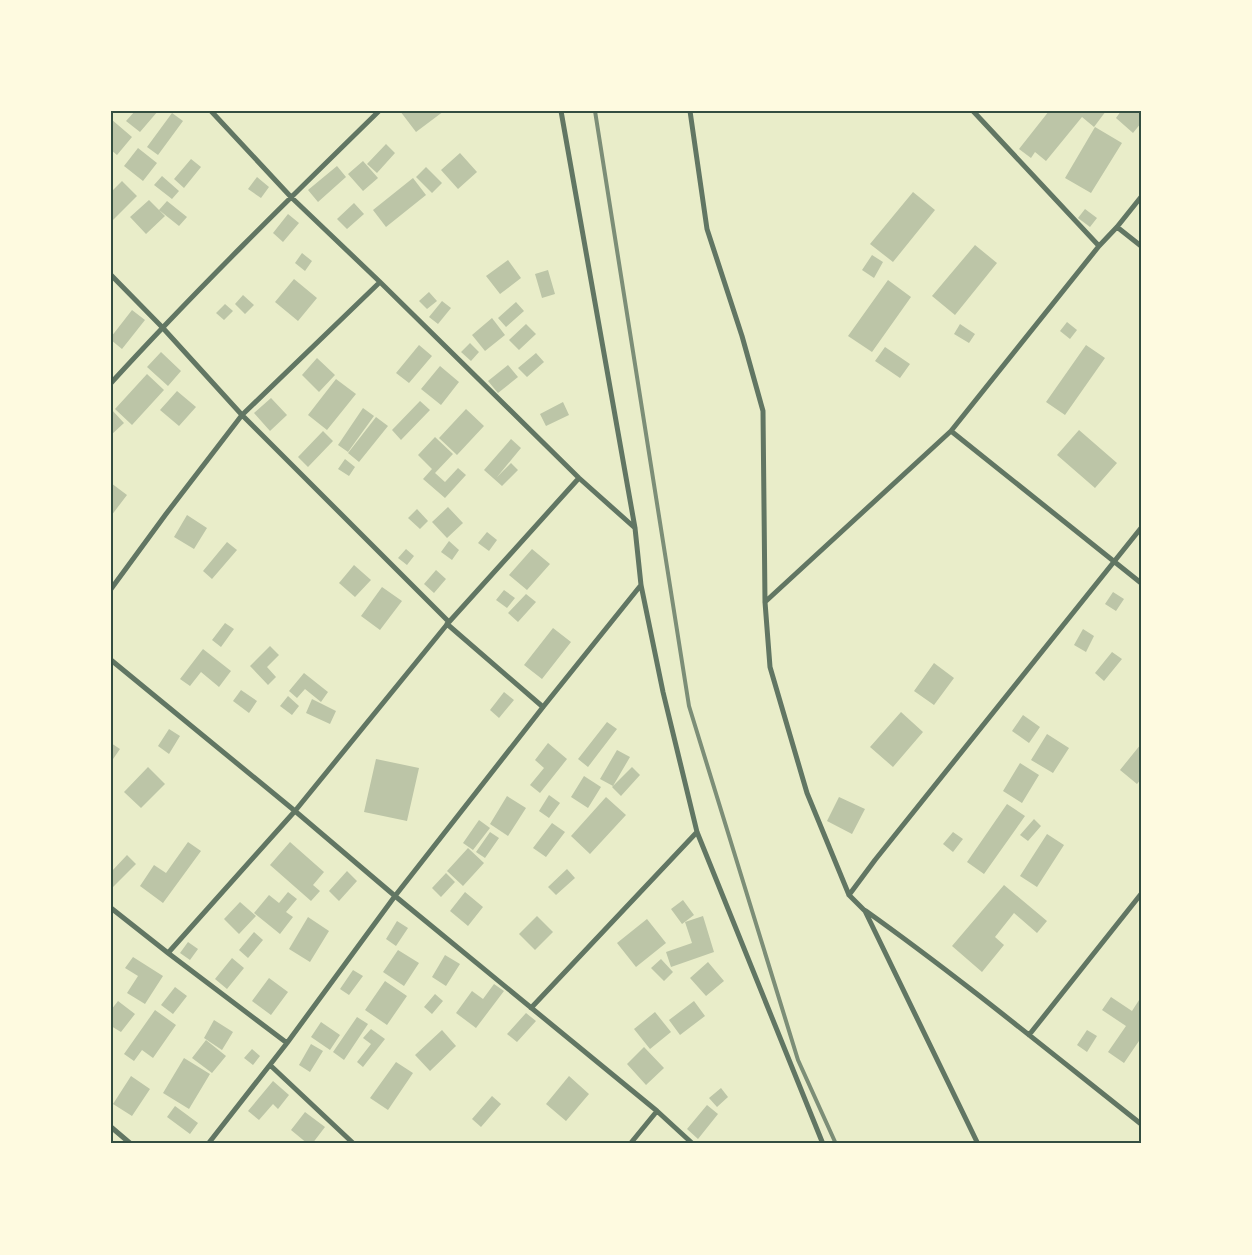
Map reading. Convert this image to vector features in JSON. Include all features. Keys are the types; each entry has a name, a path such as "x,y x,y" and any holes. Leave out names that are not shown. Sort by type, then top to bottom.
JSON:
{"street":[{"path":"211,111 292,197 579,478 635,528"},
{"path":"111,383 162,327 379,111"},
{"path":"561,111 635,528 641,584 663,692 697,832 822,1144"},
{"path":"690,111 707,229 764,411 765,602 770,667 807,793 850,895 865,911 908,941 1141,1124"},
{"path":"973,111 1099,246"},
{"path":"765,602 950,431 1099,246 1141,197"},
{"path":"1117,226 1141,246"},
{"path":"111,275 162,327 242,415 448,623 543,707"},
{"path":"111,589 242,415 380,282"},
{"path":"950,431 1141,583"},
{"path":"168,953 294,811 448,623 579,478"},
{"path":"850,895 875,860 1141,528"},
{"path":"208,1144 287,1043 395,896 641,584"},
{"path":"111,660 656,1110 693,1144"},
{"path":"531,1008 697,832"},
{"path":"1029,1035 1141,894"},
{"path":"111,908 287,1043"},
{"path":"865,911 978,1144"},
{"path":"270,1065 354,1144"},
{"path":"630,1144 656,1110"},
{"path":"111,1127 131,1144"}],"building":[{"path":"135,111 158,111 140,132 126,121"},
{"path":"400,111 444,111 416,132"},
{"path":"1049,111 1106,111 1094,127 1082,117 1046,161 1035,152 1031,158 1019,149"},
{"path":"1121,111 1141,111 1141,123 1133,133 1116,118"},
{"path":"172,113 183,121 158,155 147,147"},
{"path":"111,119 132,137 117,155 111,150"},
{"path":"1095,127 1122,143 1091,193 1065,178"},
{"path":"386,144 395,153 377,173 367,164"},
{"path":"138,148 157,163 143,181 124,166"},
{"path":"460,153 477,172 458,189 441,170"},
{"path":"191,159 201,167 184,188 174,179"},
{"path":"363,161 378,178 363,191 348,174"},
{"path":"337,166 346,177 318,202 308,190"},
{"path":"426,167 442,183 432,193 416,177"},
{"path":"162,176 179,191 172,199 154,185"},
{"path":"257,177 269,187 261,198 248,189"},
{"path":"413,178 426,195 386,227 373,210"},
{"path":"122,181 137,196 111,222 111,192"},
{"path":"913,192 935,210 893,262 870,244"},
{"path":"149,200 165,216 146,234 130,217"},
{"path":"167,201 187,217 179,226 159,210"},
{"path":"354,203 364,214 347,229 337,219"},
{"path":"1085,209 1097,218 1090,227 1078,218"},
{"path":"288,214 299,223 283,242 273,233"},
{"path":"975,245 997,263 955,315 932,296"},
{"path":"302,253 312,261 305,271 295,263"},
{"path":"872,255 883,262 874,278 862,270"},
{"path":"508,260 521,278 500,294 486,276"},
{"path":"548,270 555,294 542,298 535,274"},
{"path":"294,279 317,298 298,321 275,302"},
{"path":"888,280 911,297 872,352 848,336"},
{"path":"429,292 437,301 427,309 419,301"},
{"path":"243,295 254,305 245,314 235,304"},
{"path":"442,301 451,308 438,324 429,317"},
{"path":"516,302 524,311 506,327 498,318"},
{"path":"225,304 233,311 224,320 216,313"},
{"path":"132,310 145,320 122,349 111,340 111,337"},
{"path":"492,318 505,335 485,351 472,335"},
{"path":"1067,322 1077,330 1070,339 1060,331"},
{"path":"526,324 536,334 519,350 509,340"},
{"path":"960,324 975,334 969,343 954,334"},
{"path":"470,343 479,352 471,361 461,352"},
{"path":"419,345 432,356 409,383 396,373"},
{"path":"1086,345 1105,358 1065,415 1046,402"},
{"path":"885,347 910,364 900,378 875,361"},
{"path":"161,352 181,371 168,386 147,367"},
{"path":"536,353 544,362 527,377 518,368"},
{"path":"317,358 335,375 319,392 302,375"},
{"path":"508,365 518,377 498,393 488,381"},
{"path":"440,366 459,382 441,405 421,389"},
{"path":"147,374 164,390 132,425 115,409"},
{"path":"336,379 356,394 327,430 308,415"},
{"path":"177,391 196,407 179,426 160,410"},
{"path":"271,398 287,415 270,431 254,413"},
{"path":"420,401 430,410 401,440 392,430"},
{"path":"563,402 569,415 546,426 540,414"},
{"path":"363,408 374,416 348,452 338,445"},
{"path":"111,409 124,423 111,435"},
{"path":"466,409 484,426 457,455 439,438"},
{"path":"376,417 388,426 359,462 348,453"},
{"path":"1079,430 1117,463 1095,488 1057,455"},
{"path":"323,431 333,441 308,467 298,457"},
{"path":"435,437 453,454 435,473 445,482 458,468 466,475 445,498 423,479 432,469 418,455"},
{"path":"511,439 521,448 497,477 511,463 518,470 502,486 484,470"},
{"path":"345,459 355,467 349,476 338,469"},
{"path":"111,483 127,495 111,516"},
{"path":"448,507 463,523 447,538 432,522"},
{"path":"417,509 428,521 420,529 408,518"},
{"path":"187,515 207,528 194,549 174,537"},
{"path":"487,532 497,540 489,551 478,543"},
{"path":"449,541 459,550 452,560 441,552"},
{"path":"227,542 237,550 212,579 203,571"},
{"path":"406,549 414,556 407,565 398,558"},
{"path":"532,549 550,564 527,590 509,575"},
{"path":"354,565 371,580 355,597 339,583"},
{"path":"436,570 446,579 434,593 424,584"},
{"path":"382,587 402,601 380,630 361,616"},
{"path":"504,590 515,598 507,608 496,600"},
{"path":"1113,592 1124,599 1116,611 1105,604"},
{"path":"526,594 536,602 518,622 508,613"},
{"path":"225,623 234,629 221,647 212,640"},
{"path":"553,628 571,642 542,679 524,665"},
{"path":"1083,629 1094,636 1086,652 1074,645"},
{"path":"270,646 279,655 267,667 276,677 268,685 250,666"},
{"path":"203,649 231,671 219,687 201,672 190,686 180,679"},
{"path":"1112,652 1122,659 1104,681 1095,673"},
{"path":"934,663 954,678 934,705 914,691"},
{"path":"304,673 328,692 321,702 305,689 297,698 289,691"},
{"path":"241,690 257,701 249,713 233,701"},
{"path":"504,692 514,700 499,718 490,710"},
{"path":"288,696 299,706 292,715 280,706"},
{"path":"312,699 336,711 330,724 306,713"},
{"path":"901,712 923,732 893,767 870,747"},
{"path":"1023,715 1040,727 1029,743 1012,731"},
{"path":"607,722 617,729 588,767 578,759"},
{"path":"169,729 180,736 169,754 158,746"},
{"path":"1047,734 1069,748 1053,773 1031,760"},
{"path":"111,743 120,749 111,762"},
{"path":"548,743 567,759 540,793 530,785 544,768 535,760"},
{"path":"1141,744 1141,779 1137,784 1120,770"},
{"path":"617,750 630,757 613,786 600,779"},
{"path":"376,759 419,768 407,821 364,812"},
{"path":"1020,763 1039,775 1022,803 1003,791"},
{"path":"148,767 165,784 141,808 124,792"},
{"path":"632,767 640,775 621,796 612,787"},
{"path":"584,776 601,787 588,808 571,797"},
{"path":"549,795 560,803 549,818 539,811"},
{"path":"507,796 526,808 508,836 490,824"},
{"path":"606,797 626,815 590,854 571,836"},
{"path":"839,797 865,809 852,834 827,821"},
{"path":"1007,804 1025,816 984,874 967,862"},
{"path":"1034,819 1041,826 1028,841 1020,835"},
{"path":"479,820 490,828 473,850 463,843"},
{"path":"552,823 565,832 546,857 533,848"},
{"path":"490,832 499,838 485,858 476,852"},
{"path":"953,832 963,839 953,852 943,844"},
{"path":"1047,834 1064,845 1037,887 1020,876"},
{"path":"188,842 201,851 163,903 140,886 154,865 166,873"},
{"path":"290,842 324,872 313,885 320,891 311,901 270,865"},
{"path":"468,848 484,863 463,886 447,871"},
{"path":"127,855 136,864 111,889 111,872"},
{"path":"567,869 575,878 556,895 548,887"},
{"path":"347,871 357,881 339,901 329,891"},
{"path":"446,873 455,882 441,897 432,888"},
{"path":"1004,885 1047,921 1037,933 1014,913 995,937 1004,945 982,972 952,946"},
{"path":"288,892 297,899 286,912 293,917 280,934 254,913 269,895 279,903"},
{"path":"465,892 483,907 468,926 450,911"},
{"path":"683,900 694,915 682,924 671,909"},
{"path":"240,902 256,916 239,934 224,919"},
{"path":"537,916 553,932 535,950 519,934"},
{"path":"703,916 714,952 671,967 666,952 692,943 685,922"},
{"path":"308,917 329,931 310,962 289,949"},
{"path":"647,919 666,943 636,967 617,943"},
{"path":"397,921 408,928 396,946 386,939"},
{"path":"254,932 263,940 248,958 239,950"},
{"path":"188,942 198,949 190,960 180,953"},
{"path":"398,950 419,963 404,986 383,972"},
{"path":"445,955 460,964 446,986 432,977"},
{"path":"133,957 163,976 145,1004 127,993 138,976 125,968"},
{"path":"232,958 244,968 227,989 215,979"},
{"path":"661,959 673,972 664,981 651,968"},
{"path":"708,962 724,981 706,996 690,978"},
{"path":"353,970 363,976 349,995 340,989"},
{"path":"269,978 288,992 271,1015 252,1001"},
{"path":"385,981 407,996 387,1025 365,1010"},
{"path":"494,984 504,991 476,1028 456,1013 472,991 483,999"},
{"path":"175,987 187,996 173,1014 161,1005"},
{"path":"435,994 443,1001 432,1014 424,1007"},
{"path":"1111,997 1132,1011 1141,997 1141,1038 1124,1063 1108,1052 1126,1026 1102,1010"},
{"path":"118,1001 135,1014 121,1032 111,1026 111,1010"},
{"path":"694,1001 705,1016 680,1035 669,1020"},
{"path":"155,1010 176,1025 153,1058 142,1050 134,1061 124,1054"},
{"path":"655,1012 671,1032 650,1049 634,1029"},
{"path":"526,1013 536,1021 517,1042 507,1034"},
{"path":"357,1017 368,1024 344,1060 333,1052"},
{"path":"214,1020 233,1032 222,1050 204,1038"},
{"path":"321,1022 340,1035 330,1050 311,1037"},
{"path":"371,1029 385,1039 363,1067 357,1062 371,1044 363,1038"},
{"path":"442,1030 456,1046 430,1071 415,1055"},
{"path":"1087,1030 1097,1036 1087,1052 1077,1045"},
{"path":"206,1040 226,1056 212,1073 192,1058"},
{"path":"311,1044 323,1051 310,1072 299,1065"},
{"path":"644,1047 664,1068 646,1085 627,1064"},
{"path":"252,1049 260,1056 253,1065 244,1058"},
{"path":"184,1058 210,1074 189,1109 163,1093"},
{"path":"396,1062 413,1073 388,1110 370,1098"},
{"path":"131,1076 150,1089 132,1116 113,1104"},
{"path":"569,1076 589,1094 566,1121 546,1104"},
{"path":"273,1081 289,1095 278,1109 273,1104 259,1120 248,1111"},
{"path":"721,1088 728,1097 717,1107 709,1098"},
{"path":"492,1096 501,1104 481,1127 472,1119"},
{"path":"707,1105 718,1114 698,1139 687,1129"},
{"path":"175,1106 198,1123 190,1134 167,1117"},
{"path":"305,1112 325,1127 312,1144 308,1144 291,1130"}],"railway":[{"path":"595,111 689,706 798,1060 836,1144"}]}
